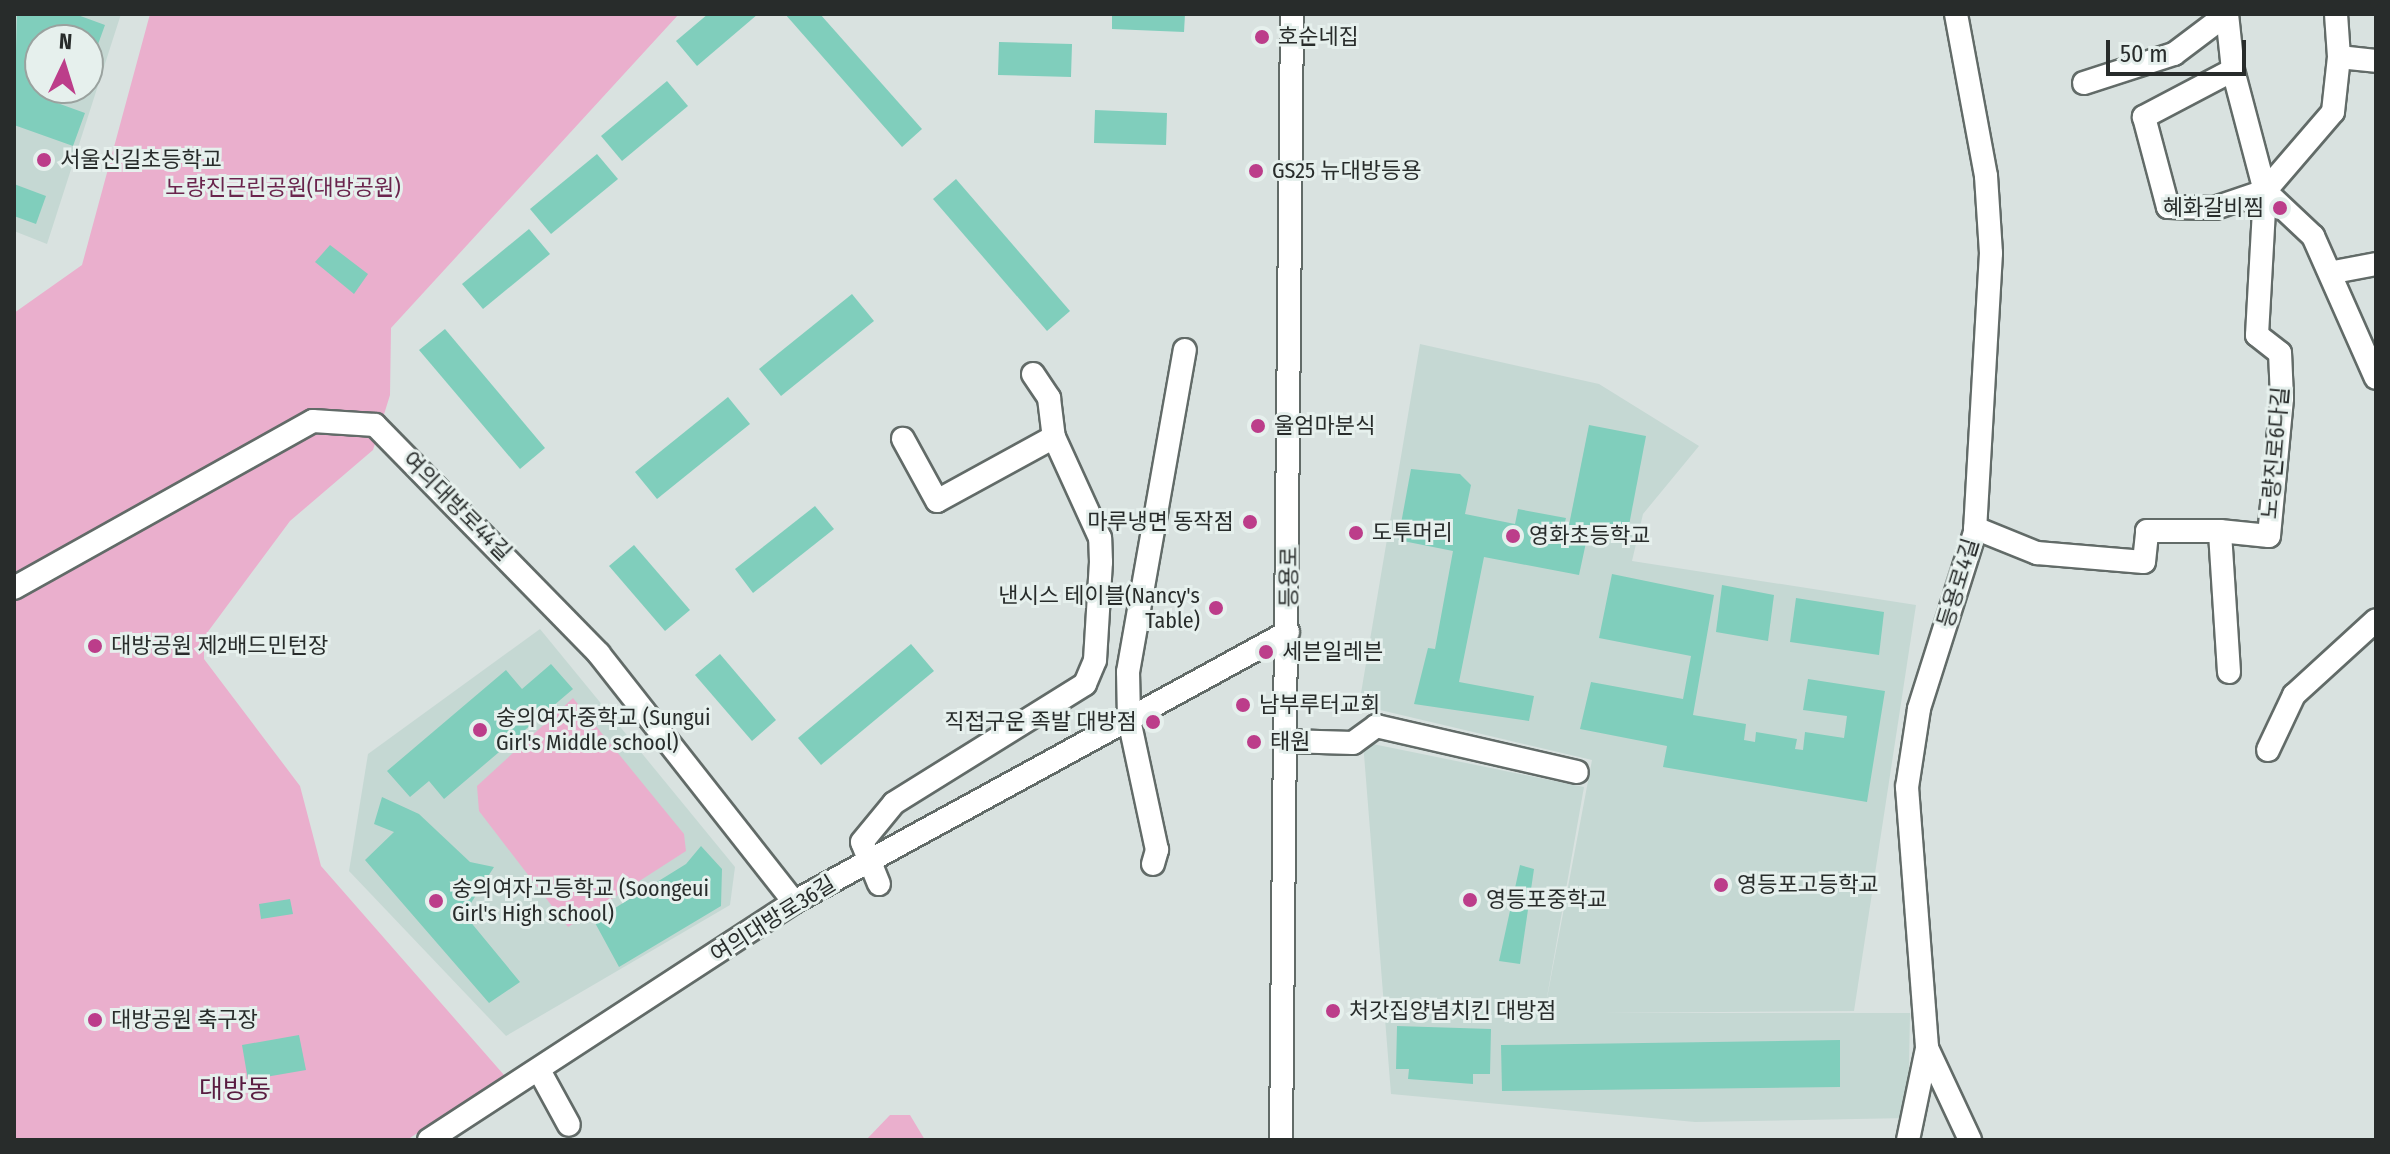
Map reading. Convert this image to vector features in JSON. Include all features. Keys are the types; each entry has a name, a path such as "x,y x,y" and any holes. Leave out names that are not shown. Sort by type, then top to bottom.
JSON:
{"street":[{"name":"등용로","path":"1281,1140 1292,14"},
{"name":"등용로4길","path":"1956,14 1986,176 1991,253 1975,528 1919,709 1907,787 1927,1048 1970,1140"},
{"path":"2227,14 2233,70 2265,191 2313,236 2334,272 2376,378"},
{"path":"2084,83 2174,54 2227,14"},
{"path":"2233,70 2144,117 2158,191 2168,207 2215,208 2265,191 2333,112 2339,57 2336,14"},
{"path":"2339,57 2376,61"},
{"name":"노량진로6다길","path":"2220,531 2269,536 2282,398 2280,353 2257,335 2265,191"},
{"path":"2334,272 2376,264"},
{"path":"1153,864 1157,850 1129,719 1128,672 1185,350"},
{"path":"879,884 866,863 862,842 894,803 1085,684 1095,660 1100,538 1054,437 1049,398 1033,374"},
{"name":"여의대방로44길","path":"14,588 313,421 375,425 599,654 794,902"},
{"path":"903,439 937,501 1054,437"},
{"path":"1975,528 2037,553 2144,562 2147,531 2220,531 2229,672"},
{"path":"2268,750 2294,695 2376,620"},
{"name":"여의대방로36길","path":"429,1140 540,1072 794,902 1288,632"},
{"path":"1286,741 1353,743 1376,726 1577,772"},
{"path":"1908,1140 1927,1048"},
{"path":"540,1072 569,1125"}],"shaded area":[{"name":"서울신길초등학교","path":"14,14 121,14 104,67 104,24 24,24 24,104 92,104 47,244 14,231"},
{"path":"1420,344 1599,384 1699,446 1643,514 1632,561 1916,605 1854,1011 1602,1013 1910,1013 1908,1118 1695,1122 1391,1094 1363,742 1584,787 1544,1014 1592,760 1359,705"},
{"path":"540,629 735,867 730,905 506,1036 349,871 368,754"}],"green space":[{"name":"노량진근린공원(대방공원)","path":"150,14 679,14 391,328 390,395 373,450 290,521 204,637 204,659 300,786 321,866 504,1075 407,1140 14,1140 14,313 82,265"},
{"path":"573,698 684,834 686,851 568,927 479,811 477,786"},
{"path":"890,1115 910,1115 925,1140 866,1140"}],"building":[{"path":"17,14 75,14 102,24 24,24 24,104 60,104 85,113 73,146 14,125"},
{"path":"708,14 758,14 697,66 676,41"},
{"path":"785,14 820,14 922,129 902,147"},
{"path":"1112,14 1185,14 1184,32 1112,29"},
{"path":"999,42 1072,44 1071,77 998,75"},
{"path":"667,81 688,106 622,161 601,136"},
{"path":"1095,110 1167,113 1166,145 1094,143"},
{"path":"597,154 618,179 551,234 530,209"},
{"path":"956,179 1070,311 1047,331 933,199"},
{"path":"14,184 46,196 36,224 14,216"},
{"path":"529,229 550,254 483,309 462,284"},
{"path":"330,245 368,274 354,294 315,262"},
{"path":"852,294 874,321 781,396 759,369"},
{"path":"445,329 545,448 520,469 419,350"},
{"path":"728,397 750,424 657,499 635,472"},
{"path":"1589,425 1646,436 1626,541 1568,530"},
{"path":"1411,469 1460,474 1471,485 1465,514 1515,524 1518,509 1566,518 1562,534 1587,538 1579,575 1484,557 1459,682 1534,696 1529,721 1414,704 1428,648 1435,649 1453,551 1398,540"},
{"path":"815,506 834,529 753,593 735,569"},
{"path":"634,545 690,610 665,631 609,566"},
{"path":"1612,574 1714,595 1693,715 1746,724 1744,740 1755,742 1756,732 1797,739 1795,749 1803,750 1805,732 1844,738 1847,716 1803,710 1808,679 1885,691 1867,802 1663,767 1667,746 1580,729 1591,682 1683,699 1691,656 1599,638"},
{"path":"1722,585 1774,595 1768,641 1716,632"},
{"path":"1796,598 1884,612 1879,655 1790,642"},
{"path":"911,644 934,671 821,765 798,738"},
{"path":"720,654 776,720 752,741 695,675"},
{"name":"숭의여자중학교 (Sungui Girl's Middle school)","path":"551,664 573,689 444,799 429,781 410,797 387,771 506,670 522,689"},
{"name":"숭의여자고등학교 (Soongeui Girl's High school)","path":"382,797 419,814 470,862 494,867 464,914 520,982 489,1003 365,860 394,832 374,824"},
{"path":"701,846 722,869 721,906 619,967 594,921 686,864"},
{"path":"1520,865 1534,869 1520,964 1499,961"},
{"path":"290,899 293,914 261,919 259,904"},
{"path":"1397,1026 1491,1029 1490,1074 1473,1074 1473,1084 1408,1079 1409,1069 1396,1069"},
{"path":"299,1035 306,1070 248,1080 242,1045"},
{"path":"1840,1040 1840,1087 1502,1091 1501,1045"}],"place":[{"name":"호순네집","path":"1262,37"},
{"name":"서울신길초등학교","path":"44,160"},
{"name":"GS25 뉴대방등용","path":"1256,171"},
{"name":"혜화갈비찜","path":"2280,208"},
{"name":"울엄마분식","path":"1258,426"},
{"name":"마루냉면 동작점","path":"1250,522"},
{"name":"도투머리","path":"1356,533"},
{"name":"영화초등학교","path":"1513,536"},
{"name":"낸시스 테이블(Nancy's Table)","path":"1216,608"},
{"name":"대방공원 제2배드민턴장","path":"95,646"},
{"name":"세븐일레븐","path":"1266,652"},
{"name":"남부루터교회","path":"1243,705"},
{"name":"직접구운 족발 대방점","path":"1153,722"},
{"name":"숭의여자중학교 (Sungui Girl's Middle school)","path":"480,730"},
{"name":"태원","path":"1254,742"},
{"name":"영등포고등학교","path":"1721,885"},
{"name":"영등포중학교","path":"1470,900"},
{"name":"숭의여자고등학교 (Soongeui Girl's High school)","path":"436,901"},
{"name":"처갓집양념치킨 대방점","path":"1333,1011"},
{"name":"대방공원 축구장","path":"95,1020"}],"district":[{"name":"대방동","path":"235,1090"}]}
